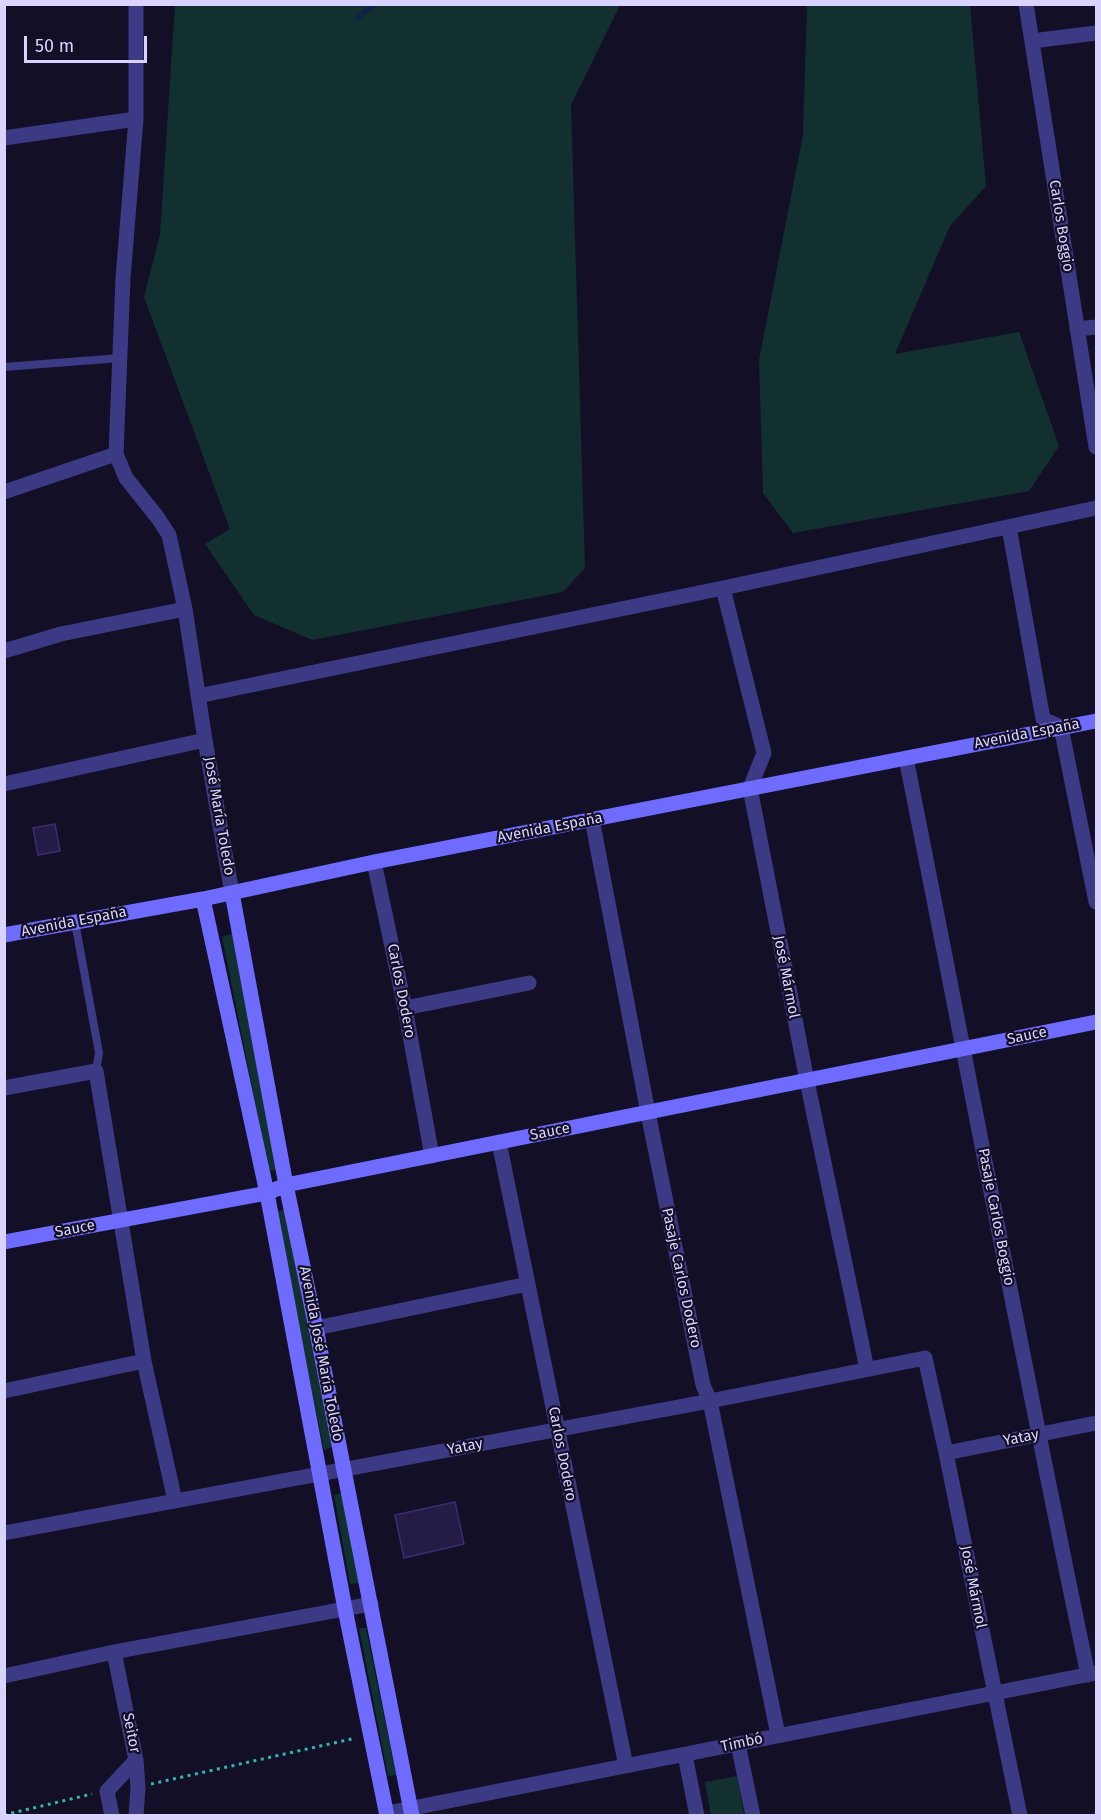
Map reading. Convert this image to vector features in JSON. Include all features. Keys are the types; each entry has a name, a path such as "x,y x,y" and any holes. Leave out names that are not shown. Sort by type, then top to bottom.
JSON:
{"main road":[{"name":"Avenida España","path":"4,935 203,899 374,862 1096,721"},
{"name":"Avenida José María Toledo","path":"232,892 286,1185 412,1812"},
{"name":"Avenida José María Toledo","path":"203,899 267,1193 369,1735 387,1814"},
{"name":"Sauce","path":"4,1242 267,1193 286,1185 1096,1022"}],"street":[{"path":"4,492 116,454 123,278 136,119 136,4"},
{"name":"Carlos Boggio","path":"1026,4 1096,447"},
{"path":"1032,41 1096,33"},
{"path":"4,138 136,119"},
{"path":"1077,329 1096,327"},
{"name":"José María Toledo","path":"116,454 126,478 169,535 185,609 232,892"},
{"path":"198,696 723,588 1096,508"},
{"path":"1009,526 1044,719 1061,727 1096,902"},
{"path":"723,588 764,753 750,788"},
{"path":"4,651 61,634 185,609"},
{"path":"4,784 205,740"},
{"name":"Pasaje Carlos Boggio","path":"906,758 1038,1435 1092,1674"},
{"name":"José Mármol","path":"750,788 807,1081 867,1369"},
{"name":"Pasaje Carlos Dodero","path":"592,819 703,1385 710,1401 778,1735"},
{"name":"Carlos Dodero","path":"374,862 405,1008 432,1156"},
{"path":"405,1008 529,982"},
{"path":"4,1088 96,1071 144,1361 175,1501"},
{"name":"Carlos Dodero","path":"499,1142 626,1766"},
{"path":"316,1328 528,1284"},
{"name":"José Mármol","path":"924,1358 946,1453 1020,1815"},
{"name":"Yatay","path":"4,1533 710,1401 924,1358"},
{"path":"4,1391 144,1361"},
{"name":"Yatay","path":"946,1453 1096,1423"},
{"path":"4,1676 114,1652 371,1604"},
{"name":"Seitor","path":"114,1652 136,1760 138,1787 136,1815"},
{"name":"Timbó","path":"387,1814 412,1812 778,1735 1092,1674"},
{"path":"738,1744 753,1815"},
{"path":"685,1755 697,1815"},
{"path":"112,1815 107,1791 136,1760"}],"lane":[{"path":"4,367 120,358"},
{"path":"75,922 99,1053 96,1071"}],"path":[{"path":"138,1787 369,1735"},
{"path":"4,1815 107,1791"}],"green space":[{"path":"175,5 620,5 571,105 585,568 563,592 312,640 254,615 205,544 230,529 144,297 160,234"},
{"path":"807,5 970,5 986,186 950,226 895,354 1019,332 1059,446 1029,491 793,533 763,493 759,360 803,135"},
{"path":"232,934 279,1169 269,1171 222,937"},
{"path":"284,1210 332,1447 324,1450 276,1212"},
{"path":"344,1493 360,1583 350,1584 334,1495"},
{"path":"359,1628 366,1628 396,1775 388,1776"},
{"path":"737,1776 744,1815 711,1815 705,1782"}],"building":[{"path":"55,824 60,851 38,855 33,828"},
{"path":"455,1502 464,1544 404,1558 395,1515"}],"waterway":[{"path":"358,18 374,4"}]}
